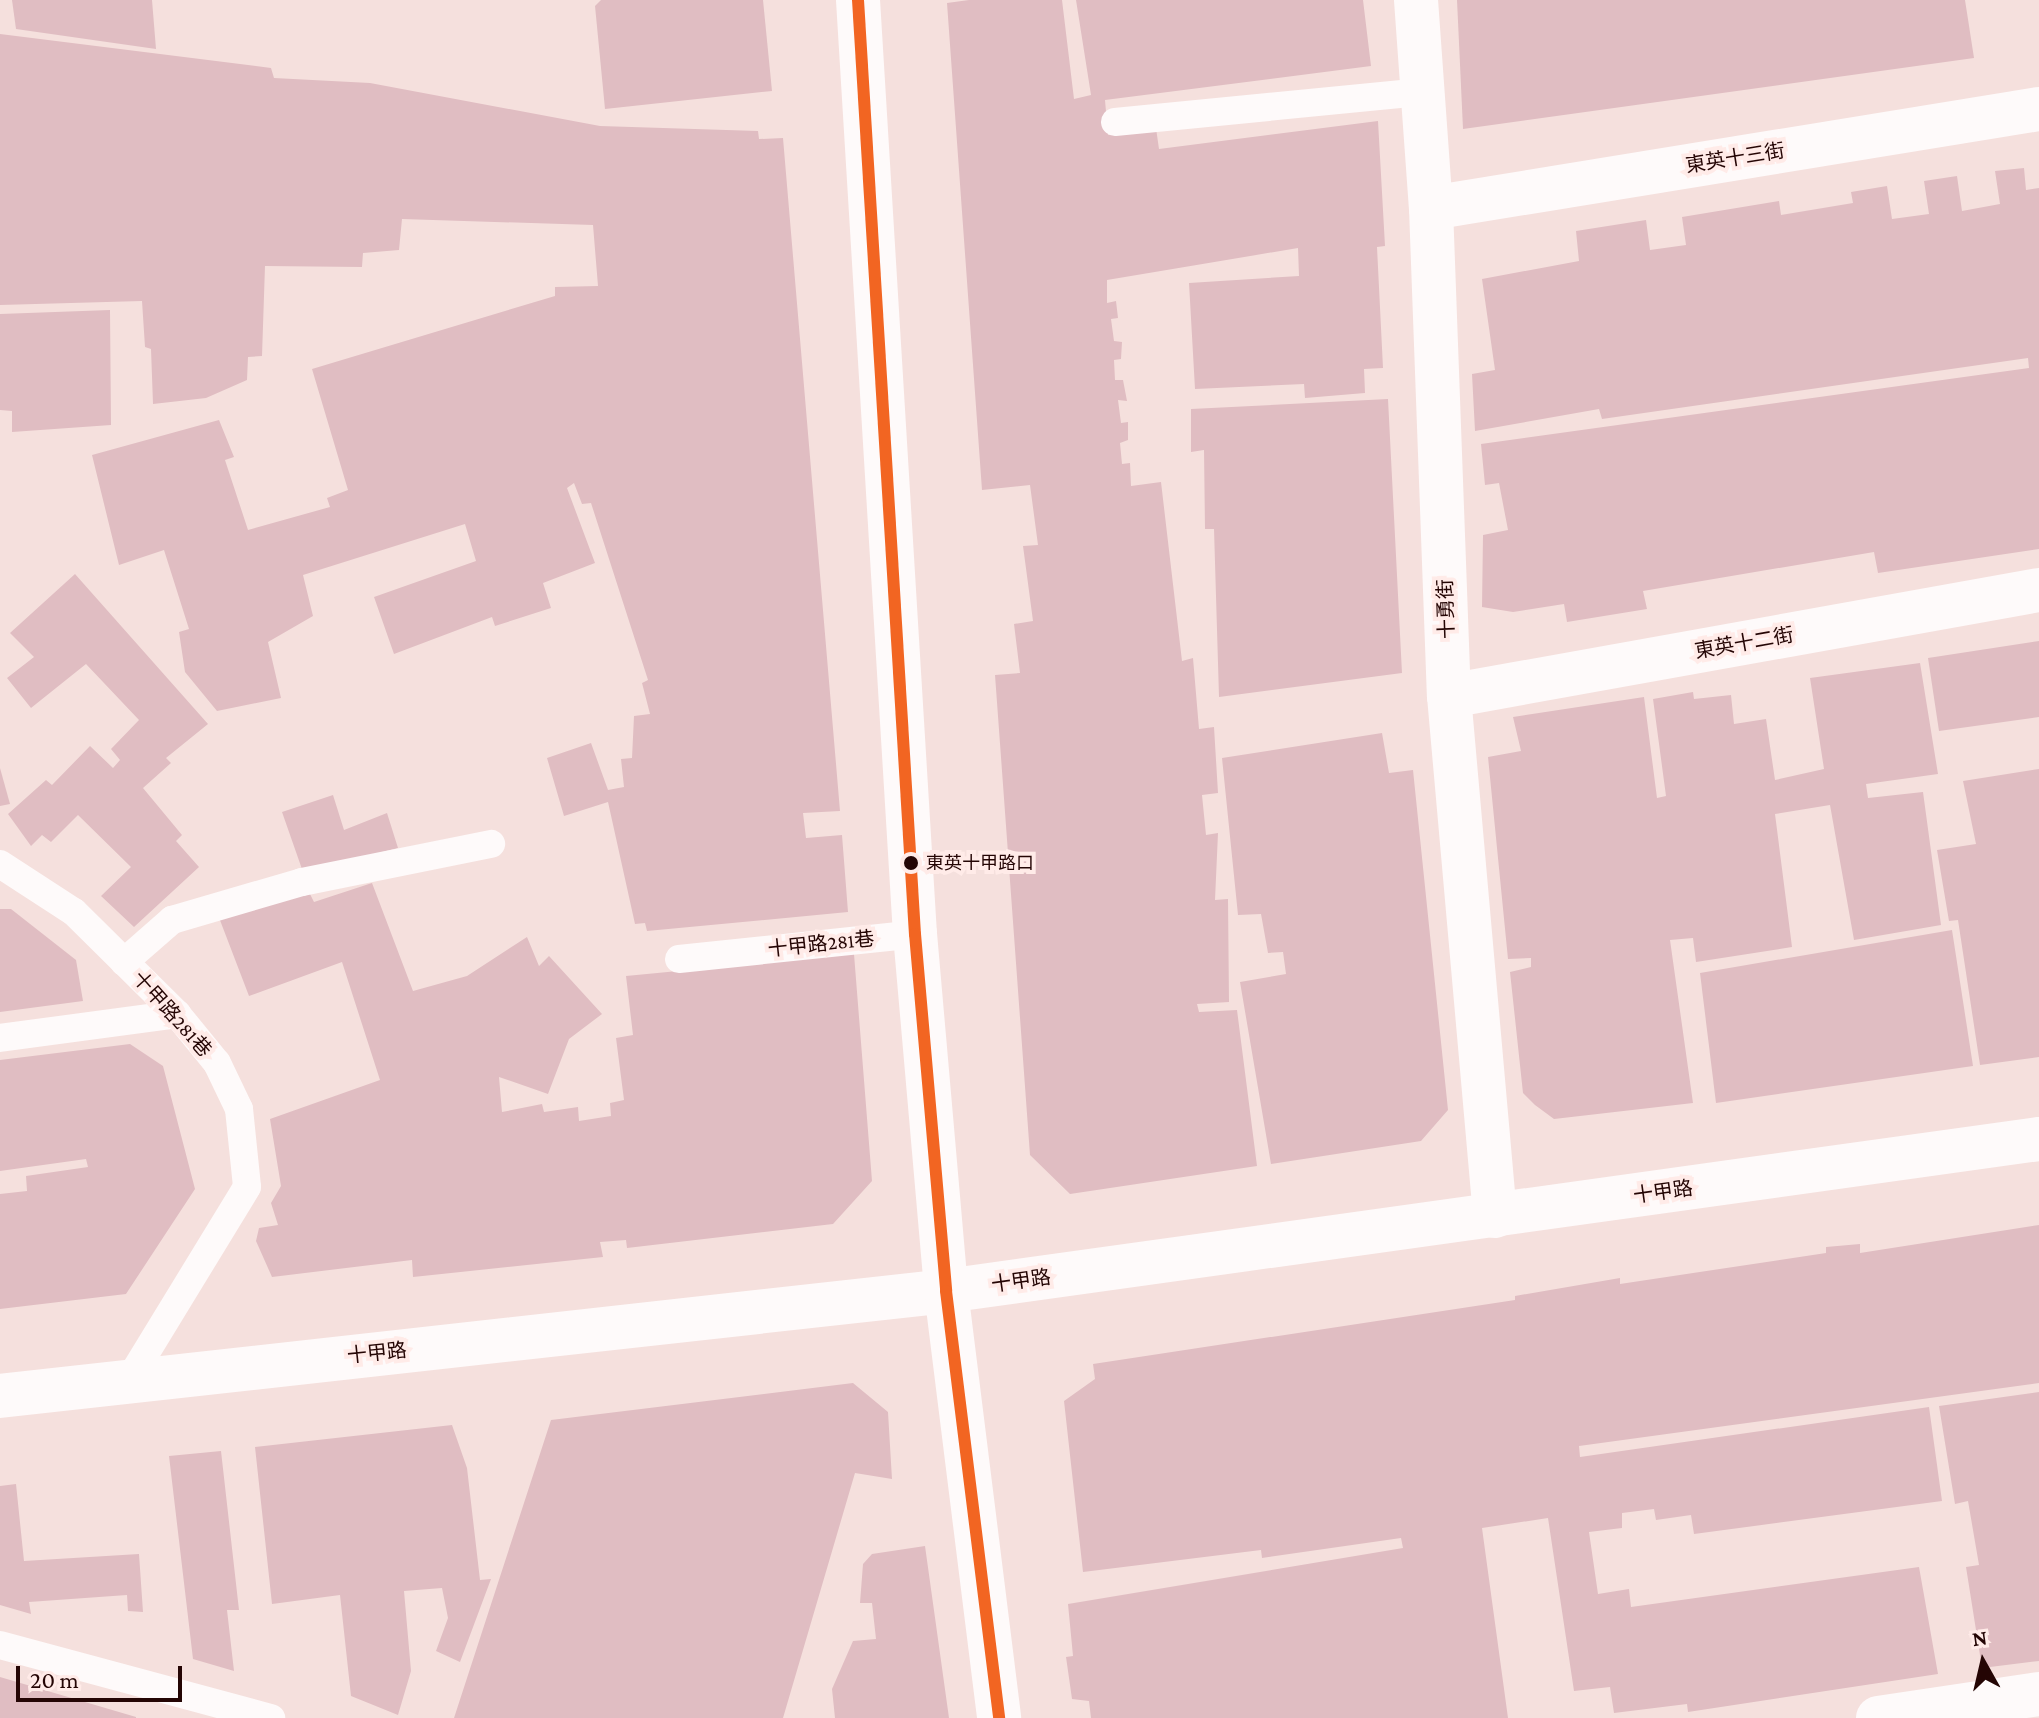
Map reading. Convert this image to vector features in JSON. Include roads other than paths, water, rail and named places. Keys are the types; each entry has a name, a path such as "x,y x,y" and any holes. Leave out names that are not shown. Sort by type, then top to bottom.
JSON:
{"street":[{"path":"858,0 915,934 946,1291 999,1718"},
{"name":"十勇街","path":"1416,0 1431,208 1449,696 1495,1216"},
{"name":"東英十三街","path":"1431,208 2039,109"},
{"name":"東英十二街","path":"1449,696 2039,590"},
{"name":"十甲路","path":"0,1396 946,1291 2039,1139"},
{"path":"1878,1718 2039,1694"}],"lane":[{"path":"1115,122 1423,92"},
{"path":"124,962 172,920 302,882 491,844"},
{"name":"十甲路281巷","path":"0,864 74,912 177,1014 217,1063 239,1109 247,1187 129,1380"},
{"name":"十甲路281巷","path":"679,959 915,934"},
{"path":"0,1038 177,1014"},
{"path":"0,1645 271,1718"}],"place":[{"name":"東英十甲路口","path":"911,863"}]}
